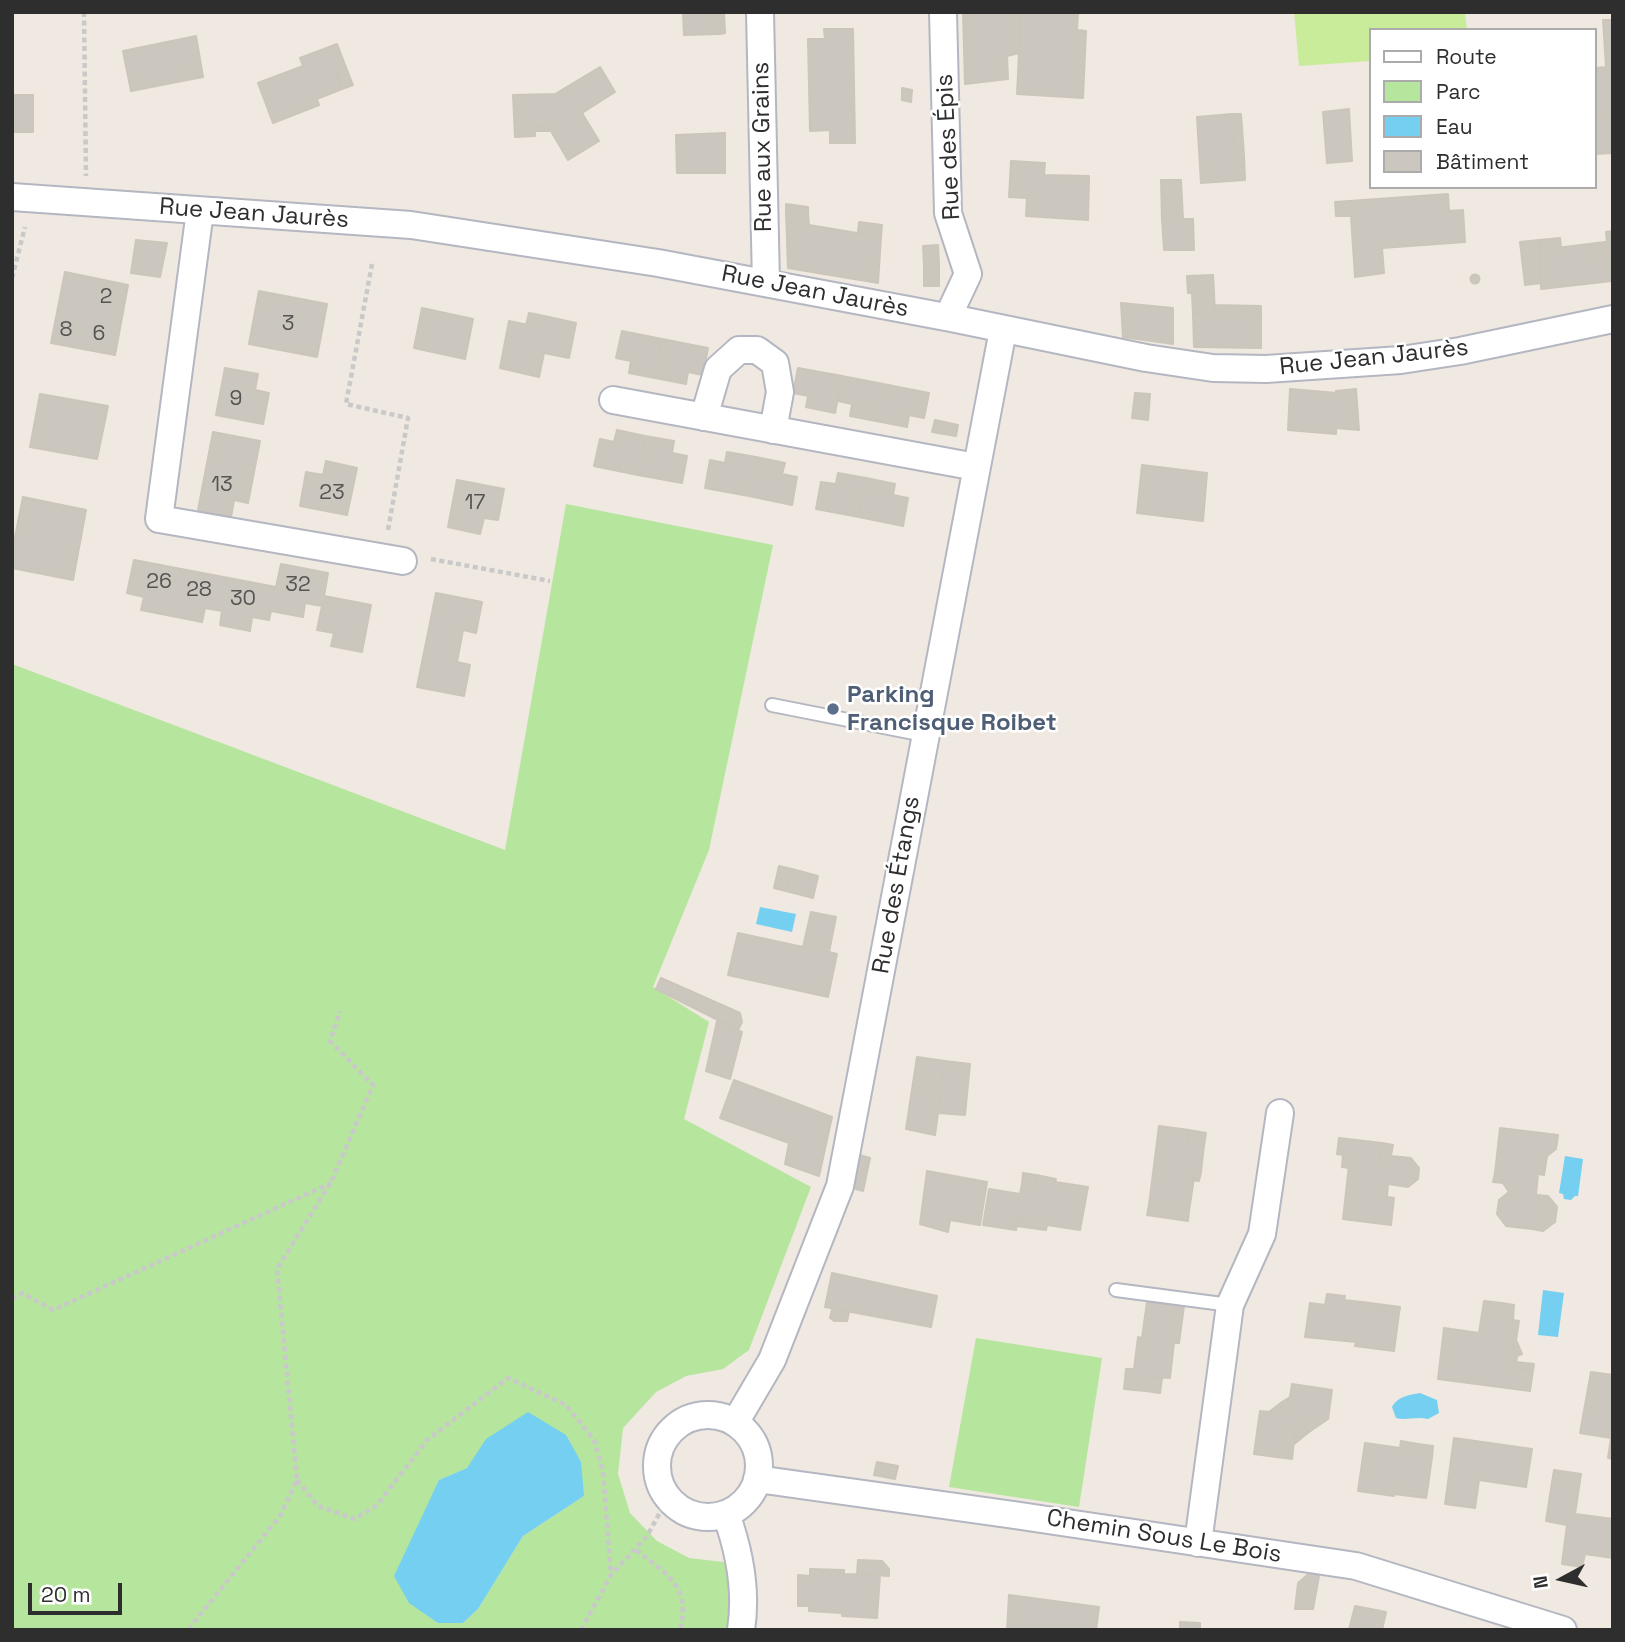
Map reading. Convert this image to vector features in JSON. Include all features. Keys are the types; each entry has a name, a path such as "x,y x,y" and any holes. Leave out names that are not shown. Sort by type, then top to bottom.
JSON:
{"street":[{"name":"Rue aux Grains","path":"760,12 766,283"},
{"name":"Rue des Épis","path":"943,12 948,213 968,274 953,306 951,318"},
{"name":"Rue Jean Jaurès","path":"22,198 411,225 658,263 1146,358 1213,368 1266,369 1401,360 1460,351 1613,319"},
{"path":"200,211 159,519 393,559"},
{"name":"Rue des Étangs","path":"735,1423 772,1360 840,1186 1003,330"},
{"path":"704,417 719,369 739,350 757,350 775,363 780,392 773,430"},
{"path":"613,400 976,467"},
{"path":"1198,1543 1230,1305 1262,1234 1280,1113"},
{"path":"720,1416 735,1423 756,1447 759,1463 757,1479 751,1494 740,1506 726,1514 694,1516 680,1509 668,1498 660,1484 656,1469 658,1453 675,1426 689,1418 720,1416"},
{"name":"Chemin Sous Le Bois","path":"757,1479 1356,1566 1563,1630"},
{"path":"726,1514 737,1550 744,1609 741,1630"}],"lane":[{"path":"772,705 924,735"},
{"path":"1116,1290 1230,1305"}],"path":[{"path":"84,12 86,203"},
{"path":"12,278 22,198"},
{"path":"372,264 346,404 408,418 393,559"},
{"path":"393,559 404,554 550,581"},
{"path":"340,1011 330,1041 373,1085 331,1182 277,1269 298,1480 318,1506 355,1519 377,1505 427,1440 508,1378 566,1405 594,1440 603,1471 611,1576"},
{"path":"12,1298 22,1293 53,1310 331,1182"},
{"path":"190,1630 280,1516 298,1480"},
{"path":"581,1630 611,1576 647,1536 668,1498"},
{"path":"636,1550 673,1580 685,1606 681,1626 676,1630"}],"green space":[{"path":"1294,12 1465,12 1467,28 1370,28 1370,61 1299,66"},
{"path":"566,504 773,545 709,850 653,987 709,1022 684,1119 811,1187 749,1350 723,1369 686,1376 656,1392 623,1428 618,1474 630,1513 657,1541 689,1558 740,1564 744,1630 12,1630 12,664 505,850","holes":["467,1468 584,1496 523,1536 478,1609 463,1623 438,1623 439,1480"]},
{"path":"976,1338 1102,1358 1079,1507 949,1487"}],"water":[{"path":"760,907 796,914 792,932 756,924"},
{"path":"1565,1156 1583,1159 1578,1196 1571,1200 1564,1199 1563,1194 1559,1193"},
{"path":"1543,1290 1564,1293 1558,1337 1538,1335"},
{"path":"1420,1393 1437,1400 1439,1413 1428,1419 1396,1418 1392,1407 1394,1403"},
{"path":"528,1412 566,1435 581,1462 584,1496 523,1536 478,1609 463,1623 438,1623 409,1603 394,1576 439,1480 467,1468 486,1439"}],"building":[{"path":"683,12 719,12 720,34 684,35"},
{"path":"719,12 724,12 725,33 720,34"},
{"path":"963,12 1021,12 1019,53 1007,56 1008,79 965,84"},
{"path":"1021,12 1078,12 1077,30 1086,31 1083,98 1017,94"},
{"path":"1603,20 1612,20 1613,112 1597,113 1597,68 1606,67"},
{"path":"824,29 853,29 855,143 830,143 830,130 810,131 808,39 825,39"},
{"path":"196,36 201,65 180,69 182,81 131,91 123,51"},
{"path":"337,44 347,70 336,74 342,89 317,99 319,105 273,123 258,83 303,66 300,58"},
{"path":"201,65 203,77 182,81 180,69"},
{"path":"600,67 615,92 582,113 599,141 568,160 548,126 535,127 535,136 515,137 513,95 555,94"},
{"path":"347,70 353,85 342,89 336,74"},
{"path":"902,88 912,90 911,102 902,100"},
{"path":"12,95 33,95 33,132 12,132"},
{"path":"1349,109 1352,161 1327,163 1323,112"},
{"path":"1613,112 1613,153 1597,154 1597,113"},
{"path":"1232,114 1234,156 1244,155 1245,180 1201,183 1197,117"},
{"path":"1232,114 1241,114 1244,155 1234,156"},
{"path":"548,126 550,131 535,131 535,127"},
{"path":"725,133 725,173 677,173 676,135"},
{"path":"1011,161 1045,163 1044,175 1089,176 1088,220 1026,216 1027,198 1009,197"},
{"path":"1161,180 1181,180 1183,219 1162,219"},
{"path":"1448,194 1449,211 1463,210 1465,242 1382,248 1384,273 1355,277 1351,216 1336,216 1335,202"},
{"path":"786,204 808,207 808,214 786,212"},
{"path":"786,212 808,214 809,225 881,237 878,283 788,268"},
{"path":"1162,219 1183,219 1185,250 1164,250"},
{"path":"1183,219 1193,219 1194,250 1185,250"},
{"path":"859,222 882,225 881,237 858,232"},
{"path":"1613,231 1613,241 1607,242 1606,232"},
{"path":"1560,238 1561,247 1540,250 1539,240"},
{"path":"136,240 167,243 160,277 131,273"},
{"path":"1539,240 1541,283 1525,285 1520,242"},
{"path":"1613,241 1612,281 1610,255 1590,256 1589,244"},
{"path":"1589,244 1590,256 1610,255 1612,281 1541,289 1540,250"},
{"path":"938,245 939,264 924,265 923,246"},
{"path":"939,264 939,286 924,286 924,265"},
{"path":"65,272 128,285 115,355 51,343"},
{"path":"1475,274 1480,279 1475,284 1470,279"},
{"path":"1213,275 1214,293 1188,293 1187,276"},
{"path":"259,291 327,304 317,357 249,344"},
{"path":"1192,293 1214,293 1215,315 1193,314"},
{"path":"1121,303 1173,308 1173,344 1123,337"},
{"path":"1214,305 1261,306 1261,316 1215,315"},
{"path":"422,308 473,319 465,359 414,348"},
{"path":"529,313 535,314 533,326 526,325"},
{"path":"535,314 576,323 569,358 544,353 539,377 500,368 509,321 533,326"},
{"path":"1193,314 1261,316 1261,348 1194,347"},
{"path":"622,331 662,339 655,378 629,373 631,361 616,358"},
{"path":"662,339 708,348 703,375 688,372 686,384 655,378"},
{"path":"225,368 258,374 255,390 269,393 263,424 216,415"},
{"path":"798,368 842,376 835,413 806,407 808,396 793,393"},
{"path":"842,376 883,384 876,421 850,416 852,404 838,401"},
{"path":"883,384 929,393 924,418 909,415 907,427 876,421"},
{"path":"1290,389 1337,393 1336,391 1356,389 1359,430 1336,428 1336,434 1288,430"},
{"path":"1135,393 1150,394 1148,420 1132,418"},
{"path":"40,394 108,406 97,459 30,447"},
{"path":"935,420 958,425 956,436 932,432"},
{"path":"617,430 645,436 638,475 594,466 600,439 614,442"},
{"path":"213,432 260,441 248,503 234,500 231,517 198,510"},
{"path":"645,436 674,441 672,453 687,456 682,483 638,475"},
{"path":"727,452 756,457 749,496 705,488 710,460 725,463"},
{"path":"756,457 785,463 782,474 797,477 792,505 749,496"},
{"path":"326,461 357,468 347,515 300,506 306,472 323,475"},
{"path":"1142,465 1207,473 1203,521 1137,513"},
{"path":"838,473 866,478 859,517 816,509 821,482 836,484"},
{"path":"866,478 895,484 893,495 908,498 903,526 859,517"},
{"path":"457,480 504,489 498,520 484,518 480,534 448,527"},
{"path":"23,497 86,510 73,580 12,568 12,552"},
{"path":"134,560 276,587 281,564 328,573 324,596 371,605 362,652 331,646 334,633 317,630 322,606 305,603 303,617 271,611 269,620 252,617 250,631 220,625 222,611 205,608 202,622 141,610 144,597 127,593"},
{"path":"436,593 482,602 476,633 463,630 457,662 470,665 464,696 417,687"},
{"path":"779,866 792,869 786,891 774,888"},
{"path":"792,869 818,876 813,898 786,891"},
{"path":"811,912 836,917 829,952 837,954 828,997 728,975 738,933 803,947"},
{"path":"661,978 740,1013 742,1022 738,1030 656,989"},
{"path":"717,1021 742,1032 730,1079 706,1071"},
{"path":"917,1057 945,1061 935,1135 906,1129"},
{"path":"945,1061 970,1064 965,1115 938,1113"},
{"path":"734,1080 832,1117 819,1176 785,1164 789,1143 720,1118"},
{"path":"1159,1126 1189,1130 1187,1142 1204,1145 1201,1172 1195,1171 1189,1211 1149,1205"},
{"path":"1500,1128 1558,1135 1556,1149 1547,1156 1544,1175 1538,1174 1536,1195 1544,1206 1542,1220 1532,1229 1506,1226 1497,1214 1499,1200 1509,1192 1503,1183 1504,1174 1495,1173"},
{"path":"1189,1130 1206,1133 1204,1145 1187,1142"},
{"path":"1339,1138 1382,1143 1380,1159 1390,1160 1391,1156 1411,1158 1419,1168 1418,1179 1408,1187 1388,1184 1387,1197 1394,1198 1391,1225 1343,1219 1350,1156 1337,1154"},
{"path":"1382,1143 1393,1145 1390,1160 1380,1159"},
{"path":"856,1154 870,1158 863,1191 849,1187"},
{"path":"1343,1155 1350,1156 1349,1168 1342,1167"},
{"path":"927,1171 987,1182 980,1225 950,1220 948,1232 920,1224"},
{"path":"1195,1171 1201,1172 1199,1181 1193,1180"},
{"path":"1023,1173 1036,1175 1035,1186 1022,1184"},
{"path":"1495,1173 1504,1174 1503,1183 1493,1182"},
{"path":"1036,1175 1056,1179 1055,1182 1088,1187 1080,1230 1047,1225 1048,1220 1018,1216 1016,1230 983,1225 989,1189 1020,1194 1022,1184 1035,1186"},
{"path":"1536,1195 1548,1196 1557,1207 1555,1222 1543,1231 1532,1229 1542,1220 1544,1206"},
{"path":"1149,1205 1189,1211 1188,1221 1147,1215"},
{"path":"1018,1216 1048,1220 1046,1230 1016,1226"},
{"path":"832,1273 937,1296 931,1327 825,1307"},
{"path":"1327,1294 1362,1302 1361,1308 1399,1313 1394,1351 1355,1346 1356,1342 1305,1337 1310,1303 1325,1305"},
{"path":"1484,1301 1502,1303 1501,1318 1513,1320 1509,1341 1517,1356 1515,1368 1533,1370 1530,1391 1438,1379 1444,1328 1479,1333"},
{"path":"1147,1302 1184,1306 1179,1343 1174,1343 1170,1378 1148,1376 1146,1391 1124,1389 1126,1369 1134,1369 1138,1337 1142,1338"},
{"path":"1362,1302 1400,1307 1399,1313 1361,1308"},
{"path":"1502,1303 1514,1305 1513,1320 1501,1318"},
{"path":"832,1309 849,1312 847,1321 834,1321 830,1318"},
{"path":"1513,1320 1519,1321 1516,1340 1522,1354 1517,1356 1509,1341"},
{"path":"1516,1362 1534,1364 1533,1370 1515,1368"},
{"path":"1591,1372 1613,1375 1613,1459 1608,1458 1611,1438 1580,1433"},
{"path":"1148,1376 1162,1378 1160,1393 1146,1391"},
{"path":"1292,1384 1332,1390 1328,1419 1309,1432 1303,1424 1296,1423 1292,1459 1254,1454 1260,1411 1280,1413 1282,1402 1290,1397"},
{"path":"1282,1402 1280,1413 1269,1412"},
{"path":"1296,1423 1303,1424 1309,1432 1293,1445"},
{"path":"1454,1438 1532,1449 1526,1487 1479,1480 1475,1508 1445,1504"},
{"path":"1401,1441 1418,1444 1416,1455 1432,1457 1427,1493 1405,1490 1402,1486 1395,1486 1394,1496 1358,1491 1365,1443 1400,1448"},
{"path":"1418,1444 1433,1446 1432,1457 1416,1455"},
{"path":"877,1462 898,1466 895,1479 874,1475"},
{"path":"1554,1470 1581,1474 1575,1514 1613,1519 1613,1558 1585,1554 1582,1567 1562,1564 1567,1525 1546,1521"},
{"path":"1395,1486 1427,1493 1426,1498 1394,1494"},
{"path":"858,1560 882,1561 889,1569 889,1576 857,1574"},
{"path":"810,1569 880,1575 877,1618 809,1611 809,1606 798,1606 798,1575 810,1576"},
{"path":"1312,1571 1319,1576 1313,1609 1295,1609 1298,1583"},
{"path":"1009,1595 1099,1607 1096,1630 1007,1630"},
{"path":"1355,1606 1386,1612 1382,1630 1349,1630"},
{"path":"1180,1622 1200,1623 1200,1630 1180,1630"}],"place":[{"name":"Parking Francisque Roibet","path":"833,709"}]}
